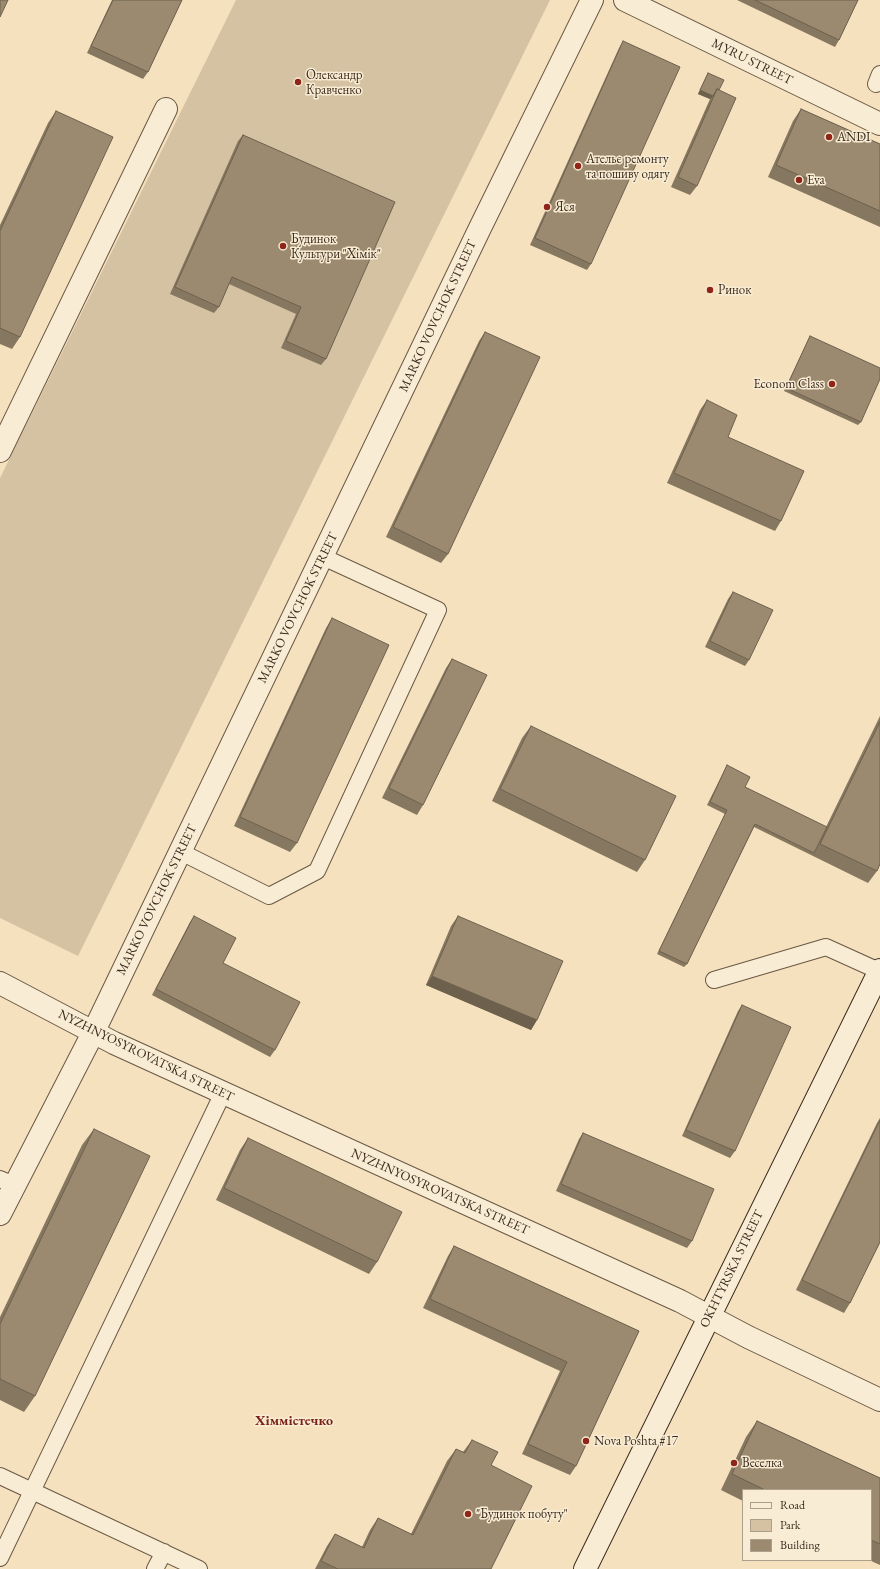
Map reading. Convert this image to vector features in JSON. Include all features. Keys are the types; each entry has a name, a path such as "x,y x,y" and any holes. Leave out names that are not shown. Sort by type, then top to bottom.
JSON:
{"street":[{"name":"MARKO VOVCHOK STREET","path":"0,1214 7,1182 94,1033 480,228 592,0"},
{"name":"MYRU STREET","path":"625,0 880,124"},
{"path":"0,451 166,109"},
{"name":"OKHTYRSKA STREET","path":"585,1569 880,970"},
{"name":"NYZHNYOSYROVATSKA STREET","path":"0,983 94,1033 709,1315 748,1337 880,1400"}],"lane":[{"path":"181,852 269,896 317,871 438,610 323,557"},
{"path":"714,980 826,947 880,970"},
{"path":"0,1558 31,1490 223,1093"},
{"path":"0,1476 199,1569"},
{"path":"155,1569 164,1552"}],"green space":[{"path":"236,0 550,0 78,956 0,918 0,478"}],"building":[{"path":"0,0 8,0 0,17"},
{"path":"113,0 182,0 148,72 91,46"},
{"path":"755,0 858,0 839,40"},
{"path":"623,41 680,67 591,264 535,238"},
{"path":"708,73 724,80 719,90 717,89 713,96 700,90"},
{"path":"717,89 736,98 697,186 678,177"},
{"path":"801,109 880,144 880,211 776,165"},
{"path":"56,111 113,137 20,337 0,328 0,231"},
{"name":"Будинок Культури \"Хімік\"","path":"243,135 395,202 326,359 286,341 301,307 232,277 219,307 175,287"},
{"path":"485,332 540,357 448,554 393,527"},
{"name":"Econom Class","path":"810,336 880,368 880,379 861,422 786,388"},
{"path":"707,400 737,415 728,437 804,471 781,521 674,473"},
{"path":"733,592 773,610 749,660 710,641"},
{"path":"332,618 389,645 297,843 240,817"},
{"path":"452,659 487,675 423,805 389,788"},
{"path":"880,722 880,864 877,871 820,844"},
{"path":"531,726 676,796 645,860 500,789"},
{"path":"727,765 750,777 745,787 827,827 814,853 755,824 687,964 659,951 727,810 710,802"},
{"path":"194,916 236,938 223,963 300,1002 275,1050 156,989"},
{"path":"458,916 563,961 537,1020 432,976"},
{"path":"742,1005 791,1027 735,1151 686,1130"},
{"path":"880,1120 880,1242 850,1303 802,1280"},
{"path":"94,1129 150,1156 35,1396 0,1379 0,1324"},
{"path":"583,1133 714,1189 692,1241 561,1184"},
{"path":"248,1138 402,1212 377,1262 224,1188"},
{"path":"454,1246 639,1331 576,1466 528,1444 567,1362 430,1299"},
{"path":"757,1421 880,1478 880,1544 872,1540 872,1489 763,1489 732,1474"},
{"name":"\"Будинок побуту\"","path":"472,1440 498,1452 491,1465 532,1486 491,1569 338,1569 321,1561 335,1534 364,1548 378,1518 413,1535 456,1449 465,1453"}],"place":[{"name":"Олександр Кравченко","path":"298,82"},
{"name":"ANDI","path":"829,137"},
{"name":"Ательє ремонту та пошиву одягу","path":"578,166"},
{"name":"Eva","path":"799,180"},
{"name":"Яся","path":"547,207"},
{"name":"Будинок Культури \"Хімік\"","path":"283,246"},
{"name":"Ринок","path":"710,290"},
{"name":"Econom Class","path":"832,384"},
{"name":"Nova Poshta #17","path":"586,1441"},
{"name":"Веселка","path":"734,1463"},
{"name":"\"Будинок побуту\"","path":"468,1514"}],"district":[{"name":"Хіммістечко","path":"294,1421"}]}
